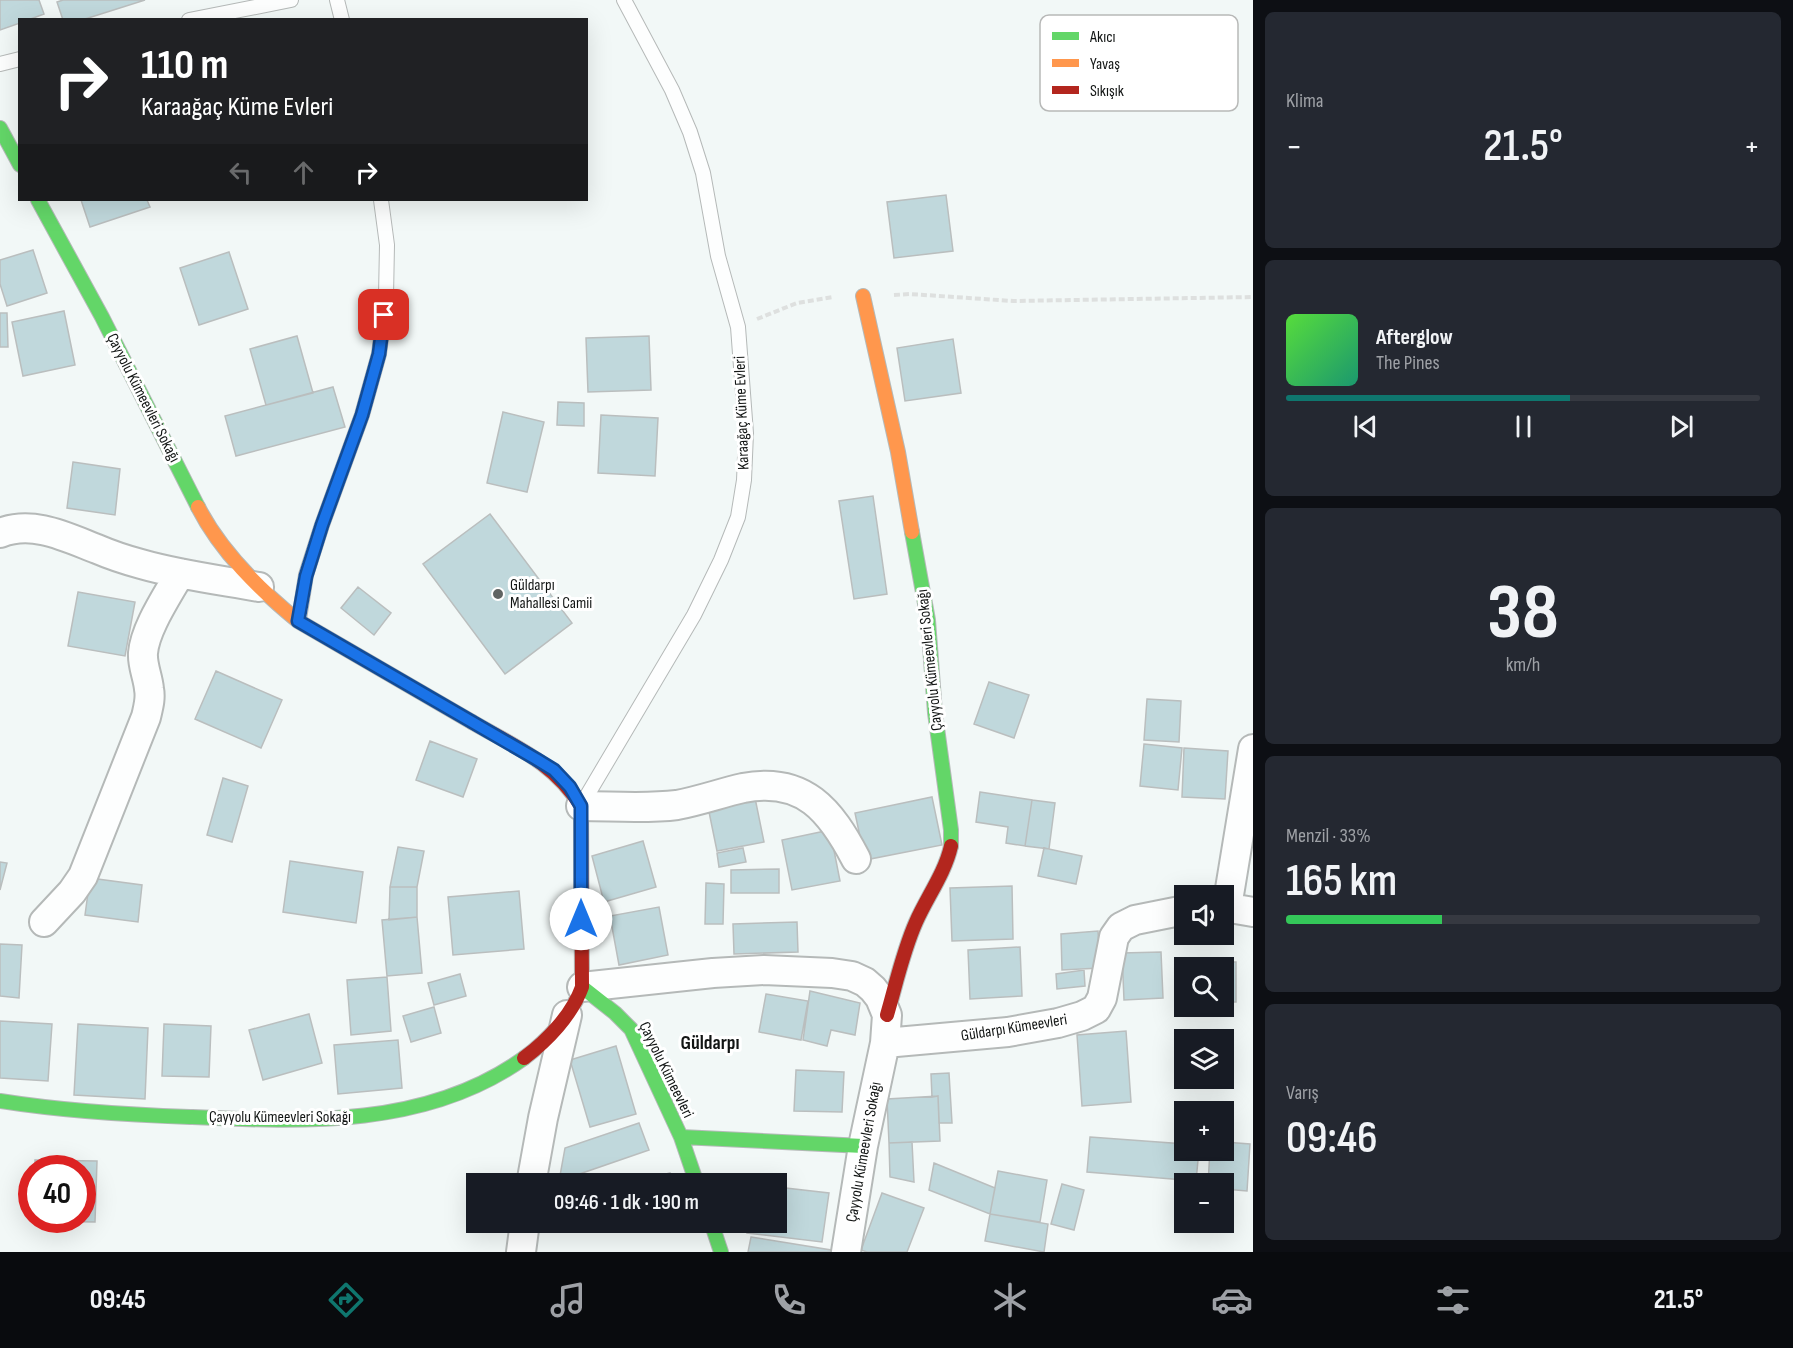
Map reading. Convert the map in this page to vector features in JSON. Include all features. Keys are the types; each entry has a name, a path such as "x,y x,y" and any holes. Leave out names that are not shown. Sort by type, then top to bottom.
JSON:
{"street":[{"path":"0,128 18,161"},
{"name":"Çayyolu Kümeevleri Sokağı","path":"0,1101 80,1111 214,1118 322,1120 368,1117 418,1107 453,1096 504,1072 530,1054 549,1036 567,1015 582,987 581,806 570,787 554,770 536,759 298,621 259,587 232,559 202,515 107,327 39,201"},
{"name":"Çayyolu Kümeevleri Sokağı","path":"846,1252 863,1146 886,1029 907,946 916,922 947,861 951,847 951,830 935,713 928,621 898,452 863,296"},
{"path":"0,533 11,529 36,529 62,535 142,564 259,587"},
{"path":"44,922 72,892 83,876 147,717 150,690 143,653 147,635 180,573"},
{"path":"1235,909 1253,749"},
{"path":"581,806 652,807 679,804 745,788 765,786 784,788 801,793 820,807 842,833 856,859"},
{"name":"Güldarpı Kümeevleri","path":"886,1029 1008,1032 1082,1016 1096,1009 1102,998 1114,937 1121,927 1135,920 1174,912"},
{"path":"582,987 764,970 832,973 852,976 865,982 880,998 886,1029"},
{"name":"Çayyolu Kümeevleri","path":"582,987 631,1029 681,1137 693,1173"},
{"name":"Çayyolu Kümeevleri Sokağı","path":"533,1173 567,1015"},
{"path":"681,1137 863,1146"},
{"path":"521,1252 524,1233"},
{"path":"715,1233 721,1252"}],"lane":[{"path":"199,18 291,0"},
{"path":"337,0 342,18"},
{"name":"Karaağaç Küme Evleri","path":"581,806 694,615 722,560 738,518 744,480 746,433 738,327 718,256 703,173 690,132 672,90 624,0"},
{"path":"0,64 18,60"},
{"path":"298,621 306,576 362,415 379,354 386,296 387,245 381,201"}],"path":[{"path":"738,327 797,303 831,297 910,294 1013,301 1253,297"}],"building":[{"path":"0,0 39,0 44,14 33,18 18,18 18,24 0,30"},
{"path":"63,0 145,0 88,18 62,18 57,2"},
{"path":"946,195 953,251 894,258 887,202"},
{"path":"81,201 147,201 150,207 90,227"},
{"path":"33,250 47,293 7,306 0,284 0,260"},
{"path":"229,252 248,309 199,325 180,268"},
{"path":"64,311 75,365 23,376 12,322"},
{"path":"0,313 7,313 8,347 0,347"},
{"path":"297,336 313,393 266,405 250,349"},
{"path":"649,336 651,390 588,392 586,338"},
{"path":"953,339 961,393 905,401 897,348"},
{"path":"333,387 345,427 236,456 225,416"},
{"path":"558,402 584,403 584,426 557,425"},
{"path":"503,412 544,422 527,492 487,483"},
{"path":"601,415 658,418 655,476 598,473"},
{"path":"73,462 120,469 115,515 67,508"},
{"path":"873,496 887,594 854,599 839,501"},
{"name":"Güldarpı Mahallesi Camii","path":"490,514 572,623 505,674 423,564"},
{"path":"358,587 391,613 374,635 341,608"},
{"path":"78,592 135,602 125,656 68,646"},
{"path":"216,671 282,700 261,748 195,719"},
{"path":"989,682 1029,695 1014,738 974,724"},
{"path":"1147,699 1181,701 1179,742 1144,740"},
{"path":"430,741 477,759 463,797 416,780"},
{"path":"1144,744 1182,748 1178,790 1140,786"},
{"path":"1184,748 1228,751 1225,799 1182,797"},
{"path":"223,778 248,786 232,842 207,835"},
{"path":"980,792 1032,800 1025,846 1006,843 1008,827 976,822"},
{"path":"932,797 942,845 865,860 855,813"},
{"path":"755,798 764,842 717,851 708,807"},
{"path":"1032,800 1055,803 1049,849 1025,846"},
{"path":"830,830 840,881 792,890 782,840"},
{"path":"643,841 656,887 604,902 592,856"},
{"path":"398,847 424,851 417,887 390,887"},
{"path":"743,848 746,862 719,867 717,853"},
{"path":"1044,848 1082,856 1076,884 1038,876"},
{"path":"290,861 363,872 356,923 283,912"},
{"path":"0,862 7,863 0,890"},
{"path":"779,869 779,893 731,893 731,870"},
{"path":"90,878 142,885 138,922 85,915"},
{"path":"706,883 724,884 723,924 705,924"},
{"path":"1012,886 1013,939 952,941 950,888"},
{"path":"390,887 417,887 417,917 389,920"},
{"path":"519,891 524,949 453,955 448,897"},
{"path":"659,907 668,955 619,965 610,916"},
{"path":"417,917 422,973 387,976 382,920"},
{"path":"797,922 798,952 734,954 733,924"},
{"path":"1098,931 1100,968 1062,970 1061,934"},
{"path":"0,944 22,945 19,998 0,996"},
{"path":"1020,947 1022,996 970,999 968,950"},
{"path":"1161,952 1163,998 1124,1000 1122,953"},
{"path":"1234,962 1236,962 1236,1002 1234,1002"},
{"path":"1084,970 1085,986 1057,989 1056,974"},
{"path":"460,974 466,996 434,1005 428,983"},
{"path":"387,977 391,1031 351,1035 347,980"},
{"path":"810,991 860,1003 855,1035 831,1030 827,1046 803,1040"},
{"path":"766,994 808,1001 801,1040 759,1032"},
{"path":"434,1007 441,1033 411,1042 403,1016"},
{"path":"309,1014 322,1063 263,1080 249,1030"},
{"path":"0,1021 52,1024 48,1081 0,1078"},
{"path":"78,1024 148,1028 145,1099 74,1095"},
{"path":"164,1024 211,1026 209,1077 162,1076"},
{"path":"1126,1031 1131,1102 1082,1106 1077,1035"},
{"path":"398,1040 402,1088 338,1094 334,1045"},
{"path":"616,1046 636,1114 590,1127 570,1060"},
{"path":"796,1070 844,1072 842,1112 794,1111"},
{"path":"949,1073 952,1123 939,1123 938,1096 932,1097 931,1074"},
{"path":"938,1096 940,1141 889,1143 887,1099"},
{"path":"639,1123 649,1150 582,1173 560,1173 565,1148"},
{"path":"1090,1137 1174,1143 1174,1161 1198,1161 1197,1173 1174,1173 1174,1179 1087,1172"},
{"path":"912,1142 914,1182 890,1177 889,1143"},
{"path":"1234,1143 1250,1144 1247,1191 1234,1190 1234,1173 1209,1173 1209,1161 1234,1161"},
{"path":"934,1163 995,1188 990,1214 929,1190"},
{"path":"998,1171 1047,1180 1040,1222 990,1214"},
{"path":"1062,1184 1084,1190 1074,1230 1051,1224"},
{"path":"787,1188 829,1193 822,1242 747,1233 787,1233"},
{"path":"882,1193 924,1208 907,1252 861,1250"},
{"path":"990,1214 1048,1224 1044,1252 985,1241"},
{"path":"751,1237 831,1250 831,1252 748,1252"}],"traffic: fast":[{"path":"0,128 18,161"},
{"path":"39,201 102,317 198,507"},
{"path":"912,532 928,620 935,713 951,830 951,846"},
{"path":"582,987 631,1029 681,1137 693,1173"},
{"path":"0,1101 119,1114 233,1119 320,1119 363,1116 405,1109 447,1097 486,1081 524,1058"},
{"path":"681,1137 863,1146"},
{"path":"715,1233 721,1252"}],"traffic: slow":[{"path":"863,296 898,452 912,532"},
{"path":"198,507 207,524 242,569 298,621 472,722"}],"traffic: jam":[{"path":"472,722 546,767 559,778 581,806 582,987 572,1008 558,1027 524,1058"},
{"path":"887,1015 911,933 945,866 951,846"}],"place":[{"name":"Güldarpı Mahallesi Camii","path":"498,594"}],"district":[{"name":"Güldarpı","path":"710,1043"}],"route":[{"path":"384,315 379,354 362,415 306,576 298,621 554,770 570,787 581,806 581,919"}]}
